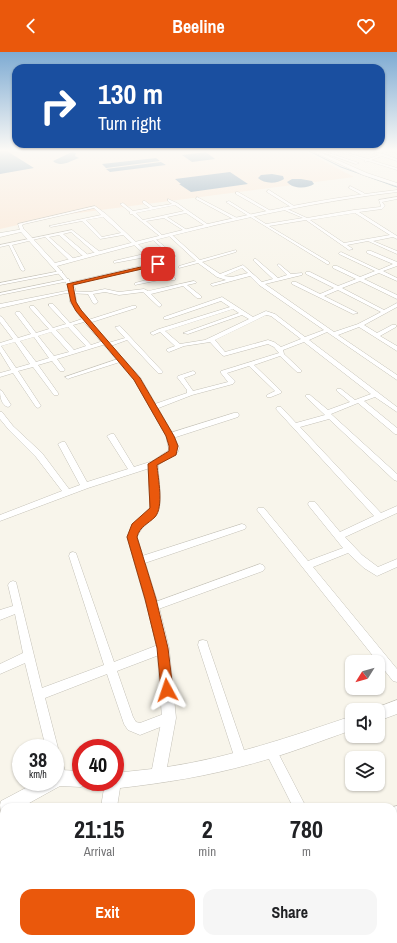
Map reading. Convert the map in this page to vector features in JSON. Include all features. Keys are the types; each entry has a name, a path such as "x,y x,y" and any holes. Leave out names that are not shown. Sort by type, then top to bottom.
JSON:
{"street":[{"path":"237,193 269,211"},
{"path":"271,193 292,206"},
{"path":"72,260 269,211 363,194 379,193"},
{"path":"197,198 236,219"},
{"path":"267,225 305,218 381,208 383,206 380,201 397,198"},
{"path":"169,200 208,226"},
{"path":"144,202 153,209"},
{"path":"228,202 327,263"},
{"path":"122,204 131,213 162,237"},
{"path":"131,213 176,204"},
{"path":"0,518 85,486 153,464 173,452 174,448 170,436 137,379 107,343 86,321 74,302 64,278 22,230 21,223 92,206 96,207 171,277 137,284 159,305"},
{"path":"283,208 305,218 351,249"},
{"path":"354,211 396,237"},
{"path":"142,222 186,212"},
{"path":"51,226 105,215"},
{"path":"165,217 186,231"},
{"path":"41,218 55,231"},
{"path":"83,219 101,238 125,234"},
{"path":"0,235 22,230"},
{"path":"0,246 60,233 73,232 98,253"},
{"path":"60,233 86,256"},
{"path":"170,235 219,276 231,279"},
{"path":"46,236 72,260"},
{"path":"344,244 396,237"},
{"path":"153,261 173,256 154,239"},
{"path":"368,240 397,253"},
{"path":"10,244 23,270"},
{"path":"181,266 234,251"},
{"path":"319,296 397,264 369,252"},
{"path":"341,254 397,280"},
{"path":"116,262 147,255"},
{"path":"0,306 64,278 72,260"},
{"path":"256,260 277,280"},
{"path":"0,284 64,278 158,264"},
{"path":"279,265 290,276"},
{"path":"219,276 242,266 261,284 397,378"},
{"path":"335,267 359,280 397,297"},
{"path":"308,273 397,314"},
{"path":"213,285 251,274"},
{"path":"261,284 300,274"},
{"path":"0,294 64,278 90,293 95,302"},
{"path":"90,293 105,290 120,294 146,292 194,282"},
{"path":"294,283 355,313"},
{"path":"183,284 199,297"},
{"path":"166,318 222,299 252,319"},
{"path":"51,305 90,347"},
{"path":"334,334 360,325 397,305"},
{"path":"153,333 234,306"},
{"path":"32,307 73,353"},
{"path":"0,345 51,329 86,321 134,307"},
{"path":"195,308 224,335"},
{"path":"18,313 55,358 62,370"},
{"path":"186,333 243,313"},
{"path":"169,350 191,342 202,344 224,335 252,319 269,313 397,410"},
{"path":"0,318 56,394"},
{"path":"360,325 397,349"},
{"path":"376,336 394,326"},
{"path":"118,327 160,372"},
{"path":"161,330 179,346"},
{"path":"154,407 190,394 231,383 232,381 223,372 250,364 304,339 328,330"},
{"path":"0,375 90,347 129,338"},
{"path":"211,340 224,354 271,342 299,370"},
{"path":"391,345 397,342"},
{"path":"0,348 38,406"},
{"path":"68,377 121,360"},
{"path":"250,364 279,392 269,396"},
{"path":"190,394 190,390 180,377 193,373"},
{"path":"339,390 358,402 397,432"},
{"path":"0,392 8,405"},
{"path":"296,426 376,394"},
{"path":"308,396 397,478"},
{"path":"279,409 380,517"},
{"path":"0,414 11,428 39,455 68,493"},
{"path":"170,436 236,415"},
{"path":"111,436 132,470"},
{"path":"62,444 85,486"},
{"path":"153,464 155,509 152,514 136,526 132,537 153,607 162,648 169,718 158,776"},
{"path":"312,504 350,549 377,572 397,563"},
{"path":"339,536 397,509"},
{"path":"261,510 397,677"},
{"path":"139,562 242,527"},
{"path":"307,566 350,549"},
{"path":"73,556 110,668 132,726 140,729 169,718"},
{"path":"153,607 260,568"},
{"path":"13,585 50,739"},
{"path":"0,615 18,608"},
{"path":"203,645 241,759"},
{"path":"39,695 162,648"},
{"path":"0,669 29,656"},
{"path":"385,711 397,707"},
{"path":"124,781 158,776 241,759 271,751 345,725"},
{"path":"271,751 298,803"},
{"path":"14,803 36,791"},
{"path":"110,803 112,791"}],"shaded area":[{"path":"0,193 234,193 62,215 0,229"}],"route":[{"path":"158,264 70,284 74,302 79,311 85,320 137,379 154,407 174,446 173,452 157,460 153,464 152,474 155,509 152,514 136,526 132,537 150,599 162,648 167,690"}]}
